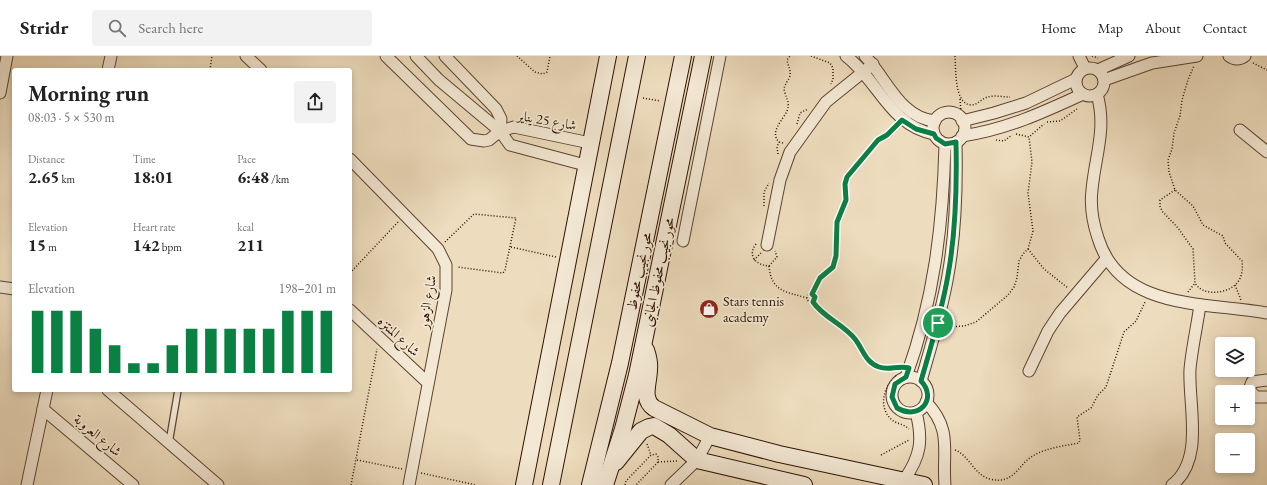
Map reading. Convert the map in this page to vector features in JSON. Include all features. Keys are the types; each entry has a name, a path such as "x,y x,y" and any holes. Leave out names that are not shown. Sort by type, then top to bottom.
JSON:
{"street":[{"path":"0,93 7,56"},
{"path":"108,68 111,56"},
{"path":"246,56 259,68"},
{"path":"386,56 467,137 484,142 489,140 500,131 501,119 496,108 445,56"},
{"name":"شارع 25 يناير","path":"416,56 439,80 500,131 506,141 516,147 585,165"},
{"path":"524,485 585,165 608,56"},
{"path":"551,485 637,56"},
{"name":"محور نجيب محفوظ","path":"590,485 620,364 683,56"},
{"name":"محور نجيب محفوظ الجانبى","path":"607,478 630,402 703,56"},
{"path":"683,241 720,56"},
{"path":"846,56 863,72 902,120 916,129 934,134 936,138 955,140 997,129 1024,120 1083,94"},
{"path":"1079,56 1085,68"},
{"path":"1098,70 1129,56"},
{"path":"1229,56 1234,59 1249,59"},
{"path":"1104,80 1152,63 1196,59"},
{"path":"767,245 780,180 790,152 826,102 863,72 869,60 903,106 919,117 934,121"},
{"path":"934,121 944,113 960,118 994,113 1026,102 1076,79 1085,68 1098,70 1104,80 1104,86 1097,94 1088,96 1083,94 1076,84 1076,79"},
{"path":"1097,94 1102,116 1102,128 1093,172 1092,211 1095,228 1106,259 1126,280 1149,294 1200,305 1244,309 1267,313"},
{"path":"907,371 911,377 921,381 927,391 926,402 916,412 903,412 897,408 892,397 895,384 907,371 922,327 938,252 955,140 964,126 960,118"},
{"path":"934,121 934,134"},
{"name":"شارع 25 يناير","path":"500,131 514,127 590,143"},
{"path":"1240,130 1267,152"},
{"path":"921,381 938,323 948,275 955,226 955,140"},
{"name":"شارع الزهور","path":"352,161 438,249 446,266 446,290 409,485"},
{"path":"656,189 675,194"},
{"path":"1029,371 1048,330 1075,293 1106,259"},
{"path":"0,287 12,290"},
{"path":"1173,485 1182,473 1188,461 1192,447 1193,432 1190,368 1200,305"},
{"name":"شارع المنتزه","path":"352,312 379,339 428,383"},
{"path":"643,344 649,363 646,396 648,403 654,408 710,436 778,454 904,483 924,485"},
{"path":"1267,380 1252,382 1249,390 1256,397 1267,397"},
{"path":"27,485 47,392"},
{"path":"110,392 218,485"},
{"path":"926,402 934,410 943,427 945,443 943,453 945,485"},
{"name":"شارع العروبة","path":"43,409 133,485"},
{"path":"904,483 920,447 919,426 916,412"},
{"path":"607,478 638,434 649,426 661,429 697,460 804,485"},
{"path":"671,485 697,460 710,436"},
{"path":"530,452 556,456"}],"lane":[{"path":"168,443 178,392"}],"path":[{"path":"210,68 212,56"},
{"path":"517,56 535,72 543,74 547,72 550,56"},
{"path":"787,142 779,142 776,137 778,125 789,105 784,93 784,86 790,76 788,60 790,56"},
{"path":"956,56 961,113 960,118"},
{"path":"1092,56 1098,58 1102,57"},
{"path":"813,57 824,60 833,68 833,79 827,87"},
{"path":"1175,190 1160,200 1160,206 1167,218 1178,228 1193,249 1195,283 1198,288 1209,292 1226,290 1235,285 1243,270 1242,261 1225,243 1223,236 1203,225 1193,206 1175,190 1169,172 1168,160 1172,149 1174,133 1180,116 1182,100 1196,59"},
{"path":"1249,59 1267,70"},
{"path":"629,95 674,104"},
{"path":"960,98 971,105 988,97 1013,98"},
{"path":"798,126 800,113 809,109"},
{"path":"807,298 812,294 820,278 833,267 836,256 837,222 846,200 845,184 847,177 878,140 887,135 902,120"},
{"path":"938,323 950,328 970,325 976,322 1008,295 1014,287 1017,278 1019,261 1022,254 1028,249 1032,231 1028,193 1032,154 1028,137"},
{"path":"438,249 471,215 476,213 516,218 503,273 446,266"},
{"path":"352,271 405,214"},
{"path":"510,247 567,259"},
{"path":"1028,249 1044,269 1075,293"},
{"path":"769,266 772,278 779,288 790,294 807,298 809,302 813,302 820,312 851,334 867,359 872,363 885,368 901,366 907,371 890,381 884,392 883,399 886,412 889,417 911,431"},
{"path":"1184,301 1187,293 1195,283"},
{"path":"1235,285 1244,309"},
{"path":"812,294 815,297 813,302"},
{"path":"943,453 954,450 961,452 979,473 990,479 1001,480 1013,476 1030,457 1062,446 1079,443 1080,440 1077,417 1091,408 1098,394 1106,387 1124,332 1136,321 1149,294"},
{"path":"351,485 379,339"},
{"path":"881,456 912,438 915,446 920,447"},
{"path":"647,444 651,454"},
{"path":"625,485 626,480 651,454"},
{"path":"636,485 658,462 658,456 656,454 651,454"}],"place":[{"name":"Stars tennis academy","path":"709,309"}],"route":[{"path":"902,120 916,129 934,134 940,142 949,144 956,142 957,167 955,226 948,275 938,323 921,381 925,385 927,391 926,402 920,410 916,412 903,412 897,408 894,403 892,390 895,384 906,377 909,368 901,366 895,368 885,368 878,367 872,363 867,359 851,334 820,312 813,302 815,301 815,297 812,294 815,286 820,278 833,267 836,256 837,222 846,200 845,184 847,177 878,140 887,135 902,120"}]}
